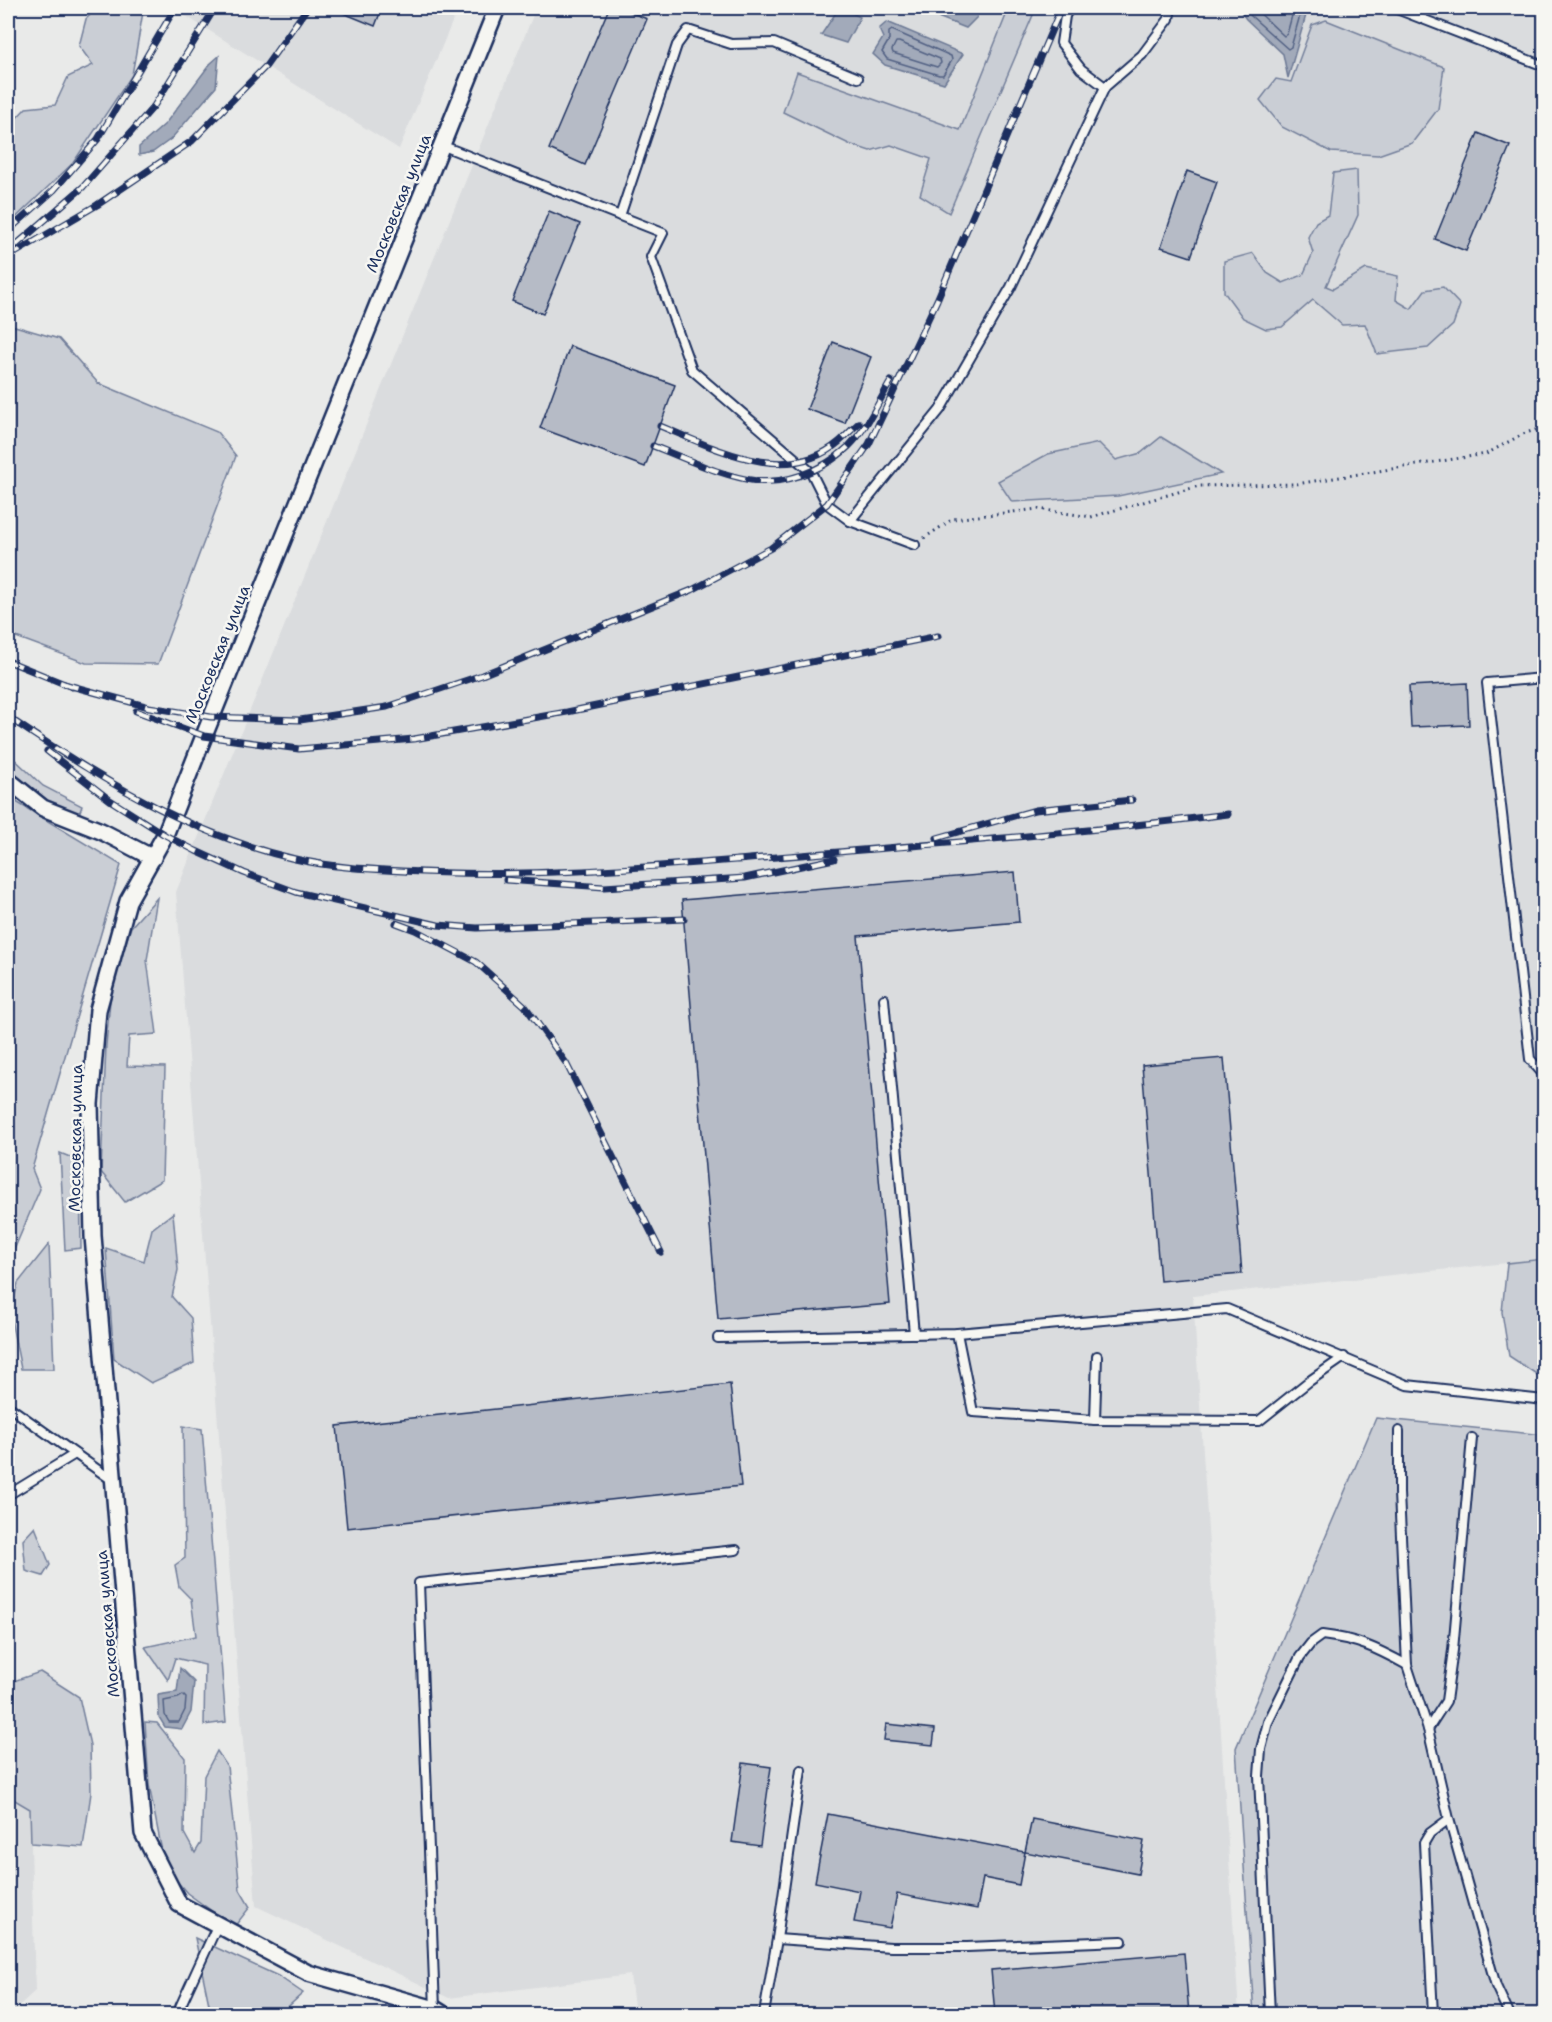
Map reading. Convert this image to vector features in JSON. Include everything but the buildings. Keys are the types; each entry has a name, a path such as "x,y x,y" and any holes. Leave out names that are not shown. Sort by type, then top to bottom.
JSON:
{"street":[{"name":"Московская улица","path":"439,2012 308,1973 179,1904 143,1833 93,1236 90,1104 98,1010 128,901 174,815 440,145 497,8"},
{"path":"8,780 43,808 101,831 153,858"}],"lane":[{"path":"1069,8 1065,16 1061,43 1081,69 1105,87"},
{"path":"850,521 940,410 1011,287 1105,87 1142,56 1169,19 1171,8"},
{"path":"1394,8 1545,66"},
{"path":"620,216 677,45 688,30 731,44 774,43 858,78"},
{"path":"440,145 663,233 651,257 692,370 811,472 827,504 850,521 915,545"},
{"path":"1545,678 1487,683 1530,1059 1545,1075"},
{"path":"884,999 914,1334"},
{"path":"718,1338 957,1334 1227,1309 1407,1385 1545,1400"},
{"path":"957,1334 973,1412 1095,1420 1259,1420 1344,1357"},
{"path":"1095,1420 1097,1356"},
{"path":"8,1406 112,1480"},
{"path":"1399,1431 1399,1493 1407,1665 1428,1729 1449,1819 1496,1986 1509,2014"},
{"path":"1428,1729 1446,1701 1453,1650 1472,1438"},
{"path":"8,1495 75,1454"},
{"path":"439,2012 419,1583 736,1550"},
{"path":"1270,2014 1259,1776 1261,1749 1268,1722 1300,1657 1311,1643 1322,1635 1349,1638 1384,1652 1407,1665"},
{"path":"764,2014 801,1770"},
{"path":"1433,2014 1424,1843 1430,1833 1449,1819"},
{"path":"180,2007 218,1924"},
{"path":"777,1940 913,1947 1122,1941"}],"path":[{"path":"915,545 953,519 1038,508 1090,517 1199,486 1296,484 1486,454 1523,434 1545,427"}],"shaded area":[{"path":"97,8 159,8 161,10 143,12 132,75 73,163 8,225 8,127 26,108 55,105 68,77 93,65 79,46 86,19"},
{"path":"173,8 458,8 399,149"},
{"path":"536,8 1544,8 1544,399 1537,417 1544,492 1544,1259 1193,1296 1239,2014 635,2014 630,1975 449,1998 256,1906 176,892"},
{"path":"1009,8 1036,8 949,213 920,195 931,159 891,145 870,151 849,144 783,112 797,72 960,130"},
{"path":"1326,20 1444,67 1438,109 1412,143 1378,155 1331,152 1282,127 1260,100 1276,79 1291,82 1312,25"},
{"path":"1357,170 1358,215 1326,286 1333,289 1366,269 1398,276 1396,300 1411,309 1425,290 1443,287 1460,305 1453,325 1428,348 1377,354 1365,324 1342,325 1313,300 1282,327 1266,329 1243,318 1224,292 1224,261 1253,253 1267,273 1283,283 1303,275 1313,253 1308,237 1316,222 1328,215 1333,173"},
{"path":"8,324 59,339 98,383 217,432 236,456 158,664 86,663 8,634"},
{"path":"1161,437 1221,474 1118,496 1012,502 998,481 1048,454 1099,443 1116,460 1141,453"},
{"path":"8,753 43,786 82,806 78,817 52,805 8,775"},
{"path":"8,797 121,865 32,1169 40,1189 8,1264"},
{"path":"157,898 147,960 157,1034 129,1036 127,1066 165,1067 162,1180 125,1202 101,1172 106,1045 111,990 131,927"},
{"path":"60,1153 80,1161 81,1248 65,1250"},
{"path":"173,1213 178,1270 172,1297 191,1318 194,1363 151,1383 114,1359 106,1248 144,1261 152,1229"},
{"path":"49,1244 54,1369 21,1369 10,1315 18,1283"},
{"path":"1544,1259 1544,1379 1509,1356 1502,1312 1507,1263"},
{"path":"1376,1418 1544,1435 1544,2002 1542,2014 1254,2014 1236,1748"},
{"path":"183,1426 202,1429 226,1722 204,1725 205,1665 175,1658 168,1680 145,1647 196,1636 191,1599 179,1587 175,1565 185,1558"},
{"path":"35,1527 50,1565 43,1576 26,1571 23,1540"},
{"path":"40,1672 79,1697 90,1745 91,1793 83,1847 31,1843 30,1809 8,1796 8,1680 11,1682"},
{"path":"145,1722 157,1723 185,1758 184,1833 195,1853 201,1843 204,1776 217,1751 227,1766 240,1890 250,1907 234,1927 187,1893 165,1867 149,1785"},
{"path":"8,1797 30,1809 35,1991 10,2014 8,2014"},
{"path":"195,1938 278,1976 303,1993 280,2014 211,2014"}],"water":[{"path":"839,8 860,17 846,43 821,35"},
{"path":"915,8 976,8 977,17 966,28"},
{"path":"1238,8 1308,8 1288,78 1283,54 1246,19"},
{"path":"887,22 963,54 944,83 885,65 873,54 883,38 879,29"},
{"path":"219,56 216,87 171,139 153,152 139,155 139,147 165,124 210,64"},
{"path":"180,1668 194,1682 191,1712 182,1729 165,1727 159,1717 158,1695 177,1692"}],"railway":[{"path":"8,231 54,190 98,139 175,8"},
{"path":"16,245 83,187 154,106 215,8"},
{"path":"8,257 97,205 192,141 266,66 307,8"},
{"path":"64,684 149,707 211,717 300,720 387,707 482,675 692,590 771,548 827,504 869,444 937,300 1061,8"},
{"path":"653,446 744,479 785,480 826,464 849,446 867,423 891,381"},
{"path":"660,426 727,453 774,463 796,462 818,455 839,442 859,423"},
{"path":"136,711 204,736 299,749 414,739 567,712 938,636"},
{"path":"8,661 72,687"},
{"path":"8,717 109,782 218,835 295,859 362,868 486,874 611,869 983,840 1228,814"},
{"path":"47,751 110,800 165,835 244,873 296,892 438,925 477,928 684,919"},
{"path":"937,838 1035,810 1132,800"},
{"path":"506,880 604,887 745,878 834,859"},
{"path":"396,923 415,930 476,962 525,1006 566,1063 661,1252"}]}
